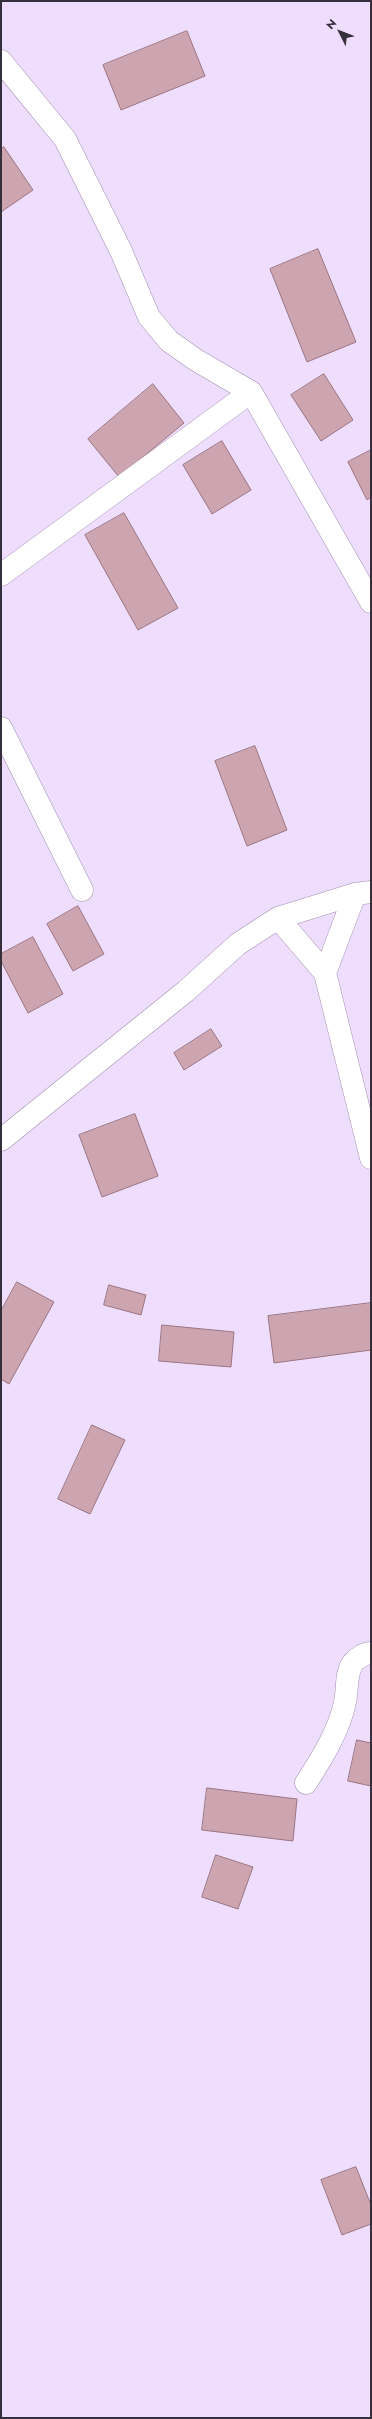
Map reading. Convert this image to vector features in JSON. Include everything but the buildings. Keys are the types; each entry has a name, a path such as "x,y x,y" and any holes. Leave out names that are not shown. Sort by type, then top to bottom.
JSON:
{"street":[{"path":"1,61 64,139 121,251 149,317 169,340 196,360 251,392 371,602"},
{"path":"1,575 251,392"},
{"path":"1,728 82,890"},
{"path":"1,1140 186,990 238,944 278,918 363,893"},
{"path":"325,973 363,893"},
{"path":"278,918 325,973 371,1158"},
{"path":"306,1782 328,1748 345,1702 347,1680 353,1663 366,1653 371,1653"}]}
